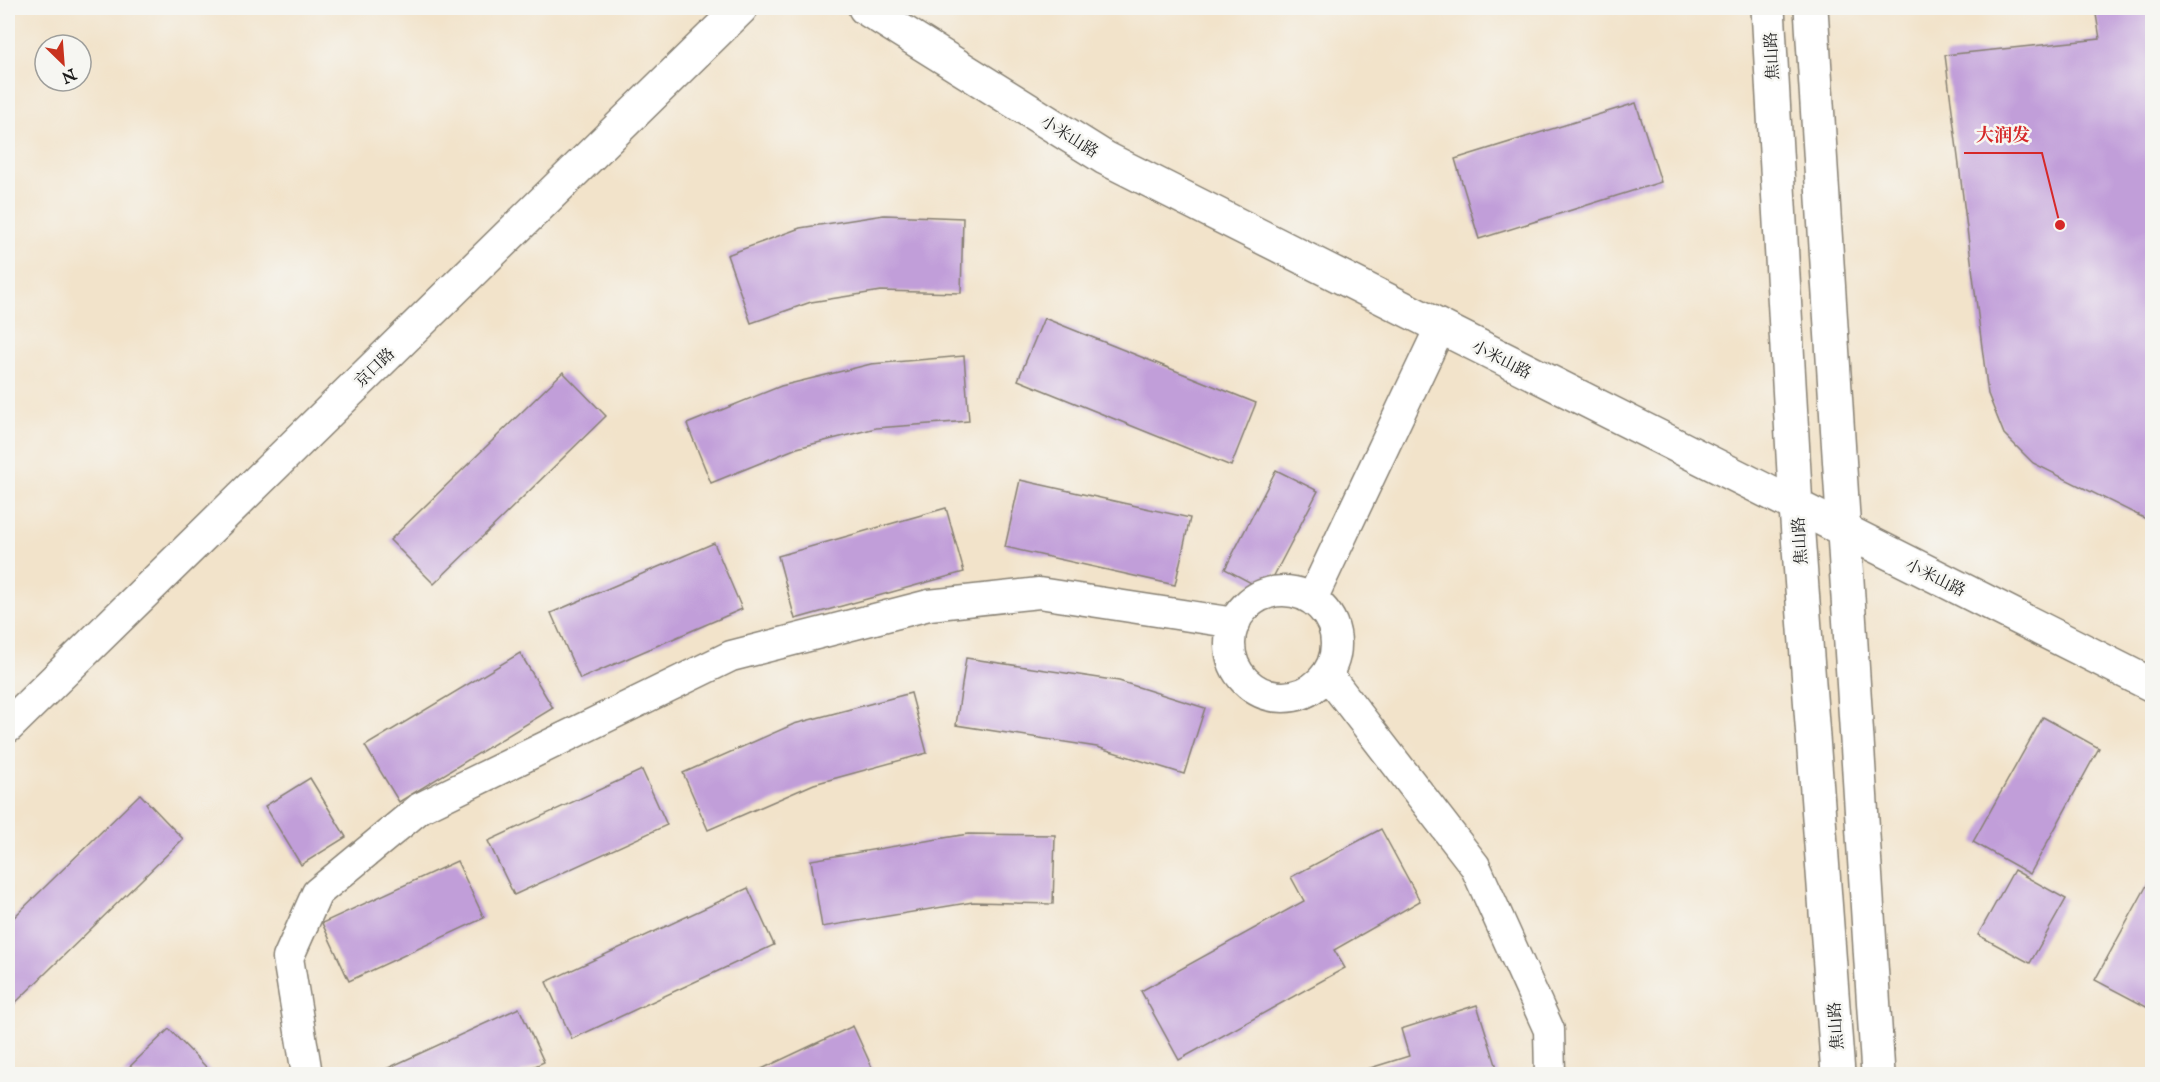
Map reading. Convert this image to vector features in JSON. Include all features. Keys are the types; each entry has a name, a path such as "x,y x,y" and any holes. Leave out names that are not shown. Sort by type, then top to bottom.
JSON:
{"street":[{"name":"京口路","path":"8,726 741,8"},
{"name":"小米山路","path":"865,8 1105,158 1796,508 2152,685"},
{"name":"焦山路","path":"1768,8 1796,508 1838,1074"},
{"path":"1809,8 1878,1074"},
{"path":"1312,599 1440,328"},
{"path":"1277,591 1296,592 1312,599 1325,611 1333,626 1337,642 1335,659 1327,674 1315,687 1300,695 1282,698 1265,694 1250,686 1238,673 1232,657 1230,640 1235,623 1245,608 1260,597 1277,591"},
{"path":"307,1074 288,958 316,893 420,808 731,656 929,605 1040,593 1235,623"},
{"path":"1327,674 1475,866 1549,1030 1550,1074"}],"building":[{"path":"2095,8 2152,8 2152,522 2033,463 2004,434 1988,394 1945,55 2100,39"},
{"path":"1636,103 1661,182 1479,239 1455,159"},
{"path":"884,215 963,218 961,293 881,291 811,302 751,323 727,255 800,228"},
{"path":"1044,318 1256,403 1231,466 1018,380"},
{"path":"964,356 969,421 876,428 797,448 711,483 687,424 781,386 871,364"},
{"path":"563,372 606,416 434,584 390,540"},
{"path":"1276,470 1318,491 1266,591 1225,569"},
{"path":"1020,480 1190,518 1175,585 1005,547"},
{"path":"946,508 964,572 795,619 778,556"},
{"path":"714,543 742,609 580,679 551,613"},
{"path":"520,653 553,708 399,802 365,746"},
{"path":"966,658 1119,681 1205,708 1184,774 1097,747 956,725"},
{"path":"911,693 927,753 814,784 708,830 683,773 794,724"},
{"path":"2043,717 2099,748 2030,874 1973,842"},
{"path":"642,770 667,825 514,895 488,841"},
{"path":"310,778 346,837 301,865 265,806"},
{"path":"140,794 183,839 8,1010 8,923"},
{"path":"1381,829 1420,901 1334,950 1345,968 1179,1060 1141,991 1304,901 1291,877"},
{"path":"968,834 1055,835 1053,904 973,902 822,927 811,860"},
{"path":"457,861 484,918 349,981 322,923"},
{"path":"2014,870 2066,899 2030,963 1978,935"},
{"path":"2152,876 2152,1010 2095,980"},
{"path":"748,888 774,945 572,1039 546,982"},
{"path":"1477,1005 1499,1074 1351,1074 1409,1056 1401,1029"},
{"path":"519,1008 544,1062 518,1074 375,1074"},
{"path":"853,1026 875,1074 751,1074"},
{"path":"169,1029 211,1072 209,1074 122,1074"}],"place":[{"name":"大润发","path":"2060,225"}]}
